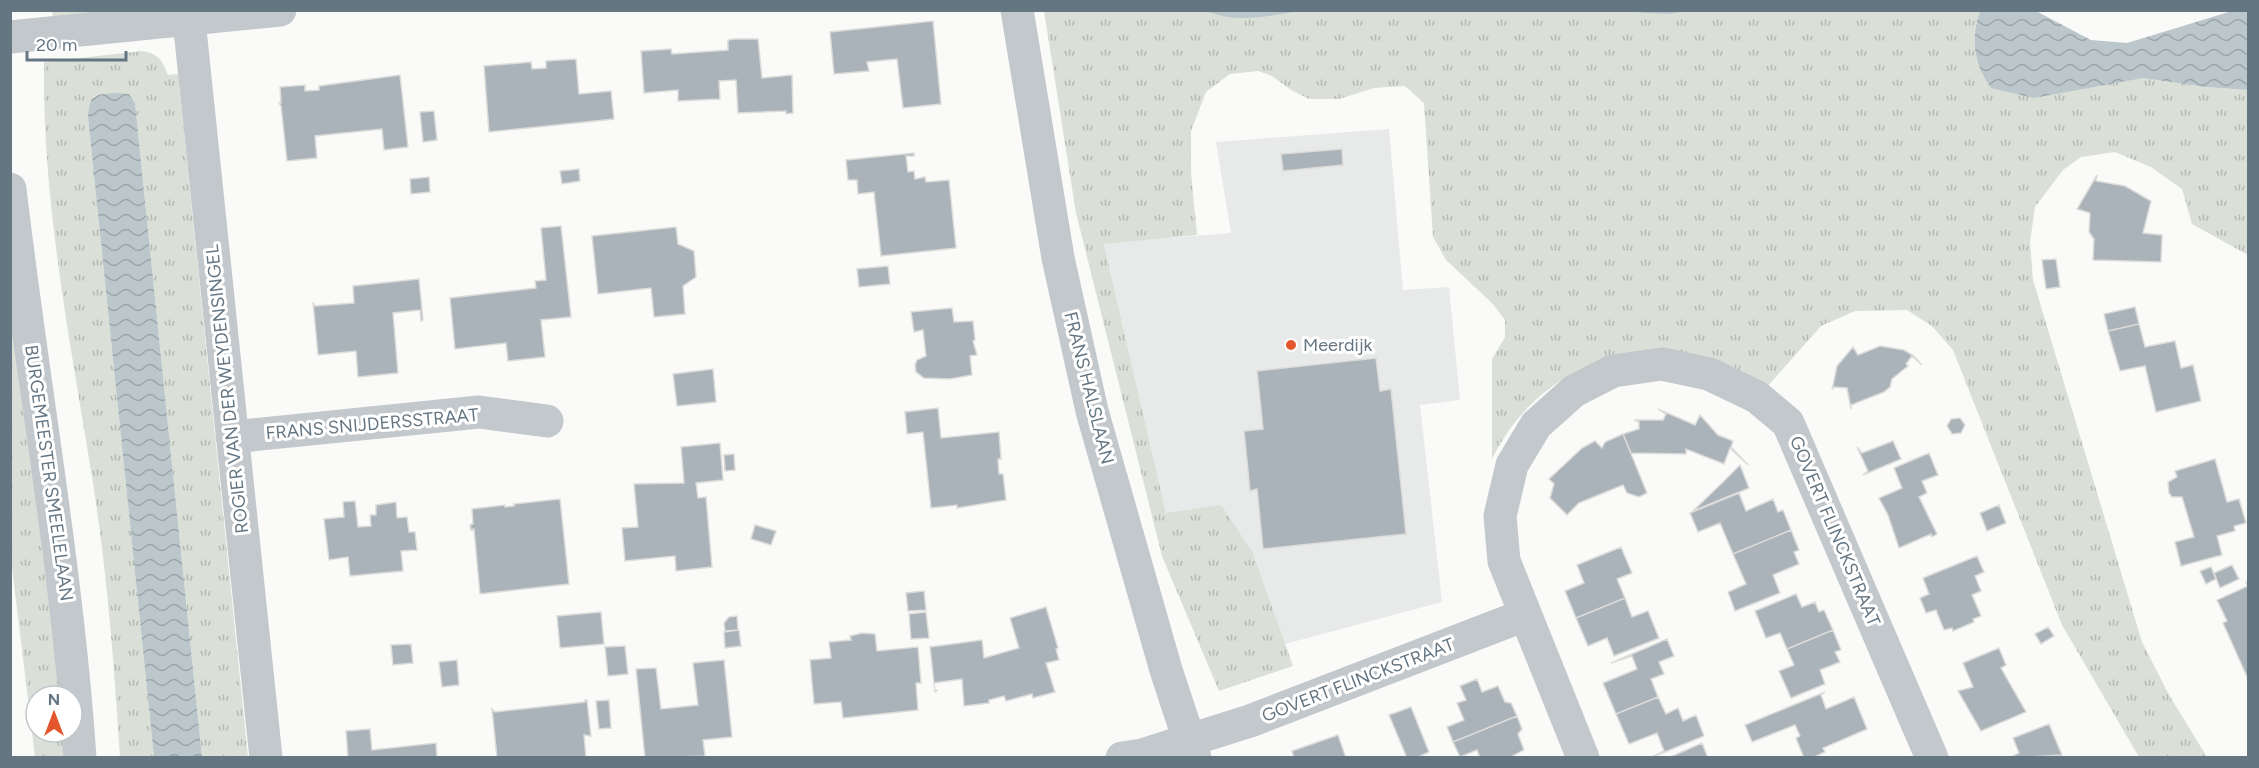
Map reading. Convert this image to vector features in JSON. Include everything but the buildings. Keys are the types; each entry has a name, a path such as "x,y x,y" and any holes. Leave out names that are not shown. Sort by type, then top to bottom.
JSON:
{"street":[{"path":"10,37 280,10"},
{"name":"FRANS HALSLAAN","path":"1017,10 1058,258 1092,411 1192,749"},
{"name":"ROGIER VAN DER WEYDENSINGEL","path":"189,20 266,758"},
{"name":"BURGEMEESTER SMEELELAAN","path":"10,189 62,556 73,658 80,758"},
{"name":"GOVERT FLINCKSTRAAT","path":"1583,758 1504,561 1500,516 1512,465 1536,425 1574,391 1613,370 1662,364 1709,374 1757,397 1788,423 1931,757"},
{"name":"FRANS SNIJDERSSTRAAT","path":"232,437 479,412 547,421"},
{"name":"GOVERT FLINCKSTRAAT","path":"1122,758 1192,749 1250,722 1525,615"}],"shaded area":[{"name":"Meerdijk","path":"1389,129 1403,290 1449,287 1460,400 1420,405 1442,602 1285,644 1253,553 1166,513 1104,243 1231,233 1216,142"}],"green space":[{"path":"1206,10 1234,17 1314,10 1570,10 1645,13 1689,10 1980,11 1975,32 1975,51 1977,61 1991,88 2143,78 2205,87 2248,90 2248,255 2192,224 2182,189 2151,167 2115,152 2081,157 2063,170 2035,207 2030,242 2033,280 2142,642 2169,695 2207,757 2139,757 2062,625 1953,350 1932,326 1907,310 1855,311 1821,326 1765,389 1579,370 1551,387 1528,407 1508,431 1492,459 1492,359 1505,337 1505,320 1493,304 1446,260 1433,237 1424,103 1405,86 1374,88 1339,99 1309,99 1291,90 1272,76 1258,71 1230,74 1206,92 1191,131 1191,173 1197,235 1104,244 1166,513 1221,505 1253,553 1293,666 1219,691 1162,556 1076,213 1044,11"},
{"path":"52,11 154,11 53,17"},
{"path":"142,51 159,58 168,75 178,74 248,757 202,757 135,103 129,94 94,96 88,117 154,757 120,757 102,547 53,218 45,114 44,62"},
{"path":"10,297 59,684 26,684 10,551"},
{"path":"33,744 64,744 65,757 35,757"}],"water":[{"path":"1206,11 1300,11 1241,18"},
{"path":"1608,11 1689,11 1667,14"},
{"path":"1980,11 2036,11 2091,40 2127,43 2232,11 2248,11 2248,90 2205,87 2143,78 2034,98 1991,88 1977,61 1975,51 1975,32"},
{"path":"115,93 129,94 135,103 202,757 154,757 88,117 90,104 94,97"}],"place":[{"name":"Meerdijk","path":"1291,345"}]}
